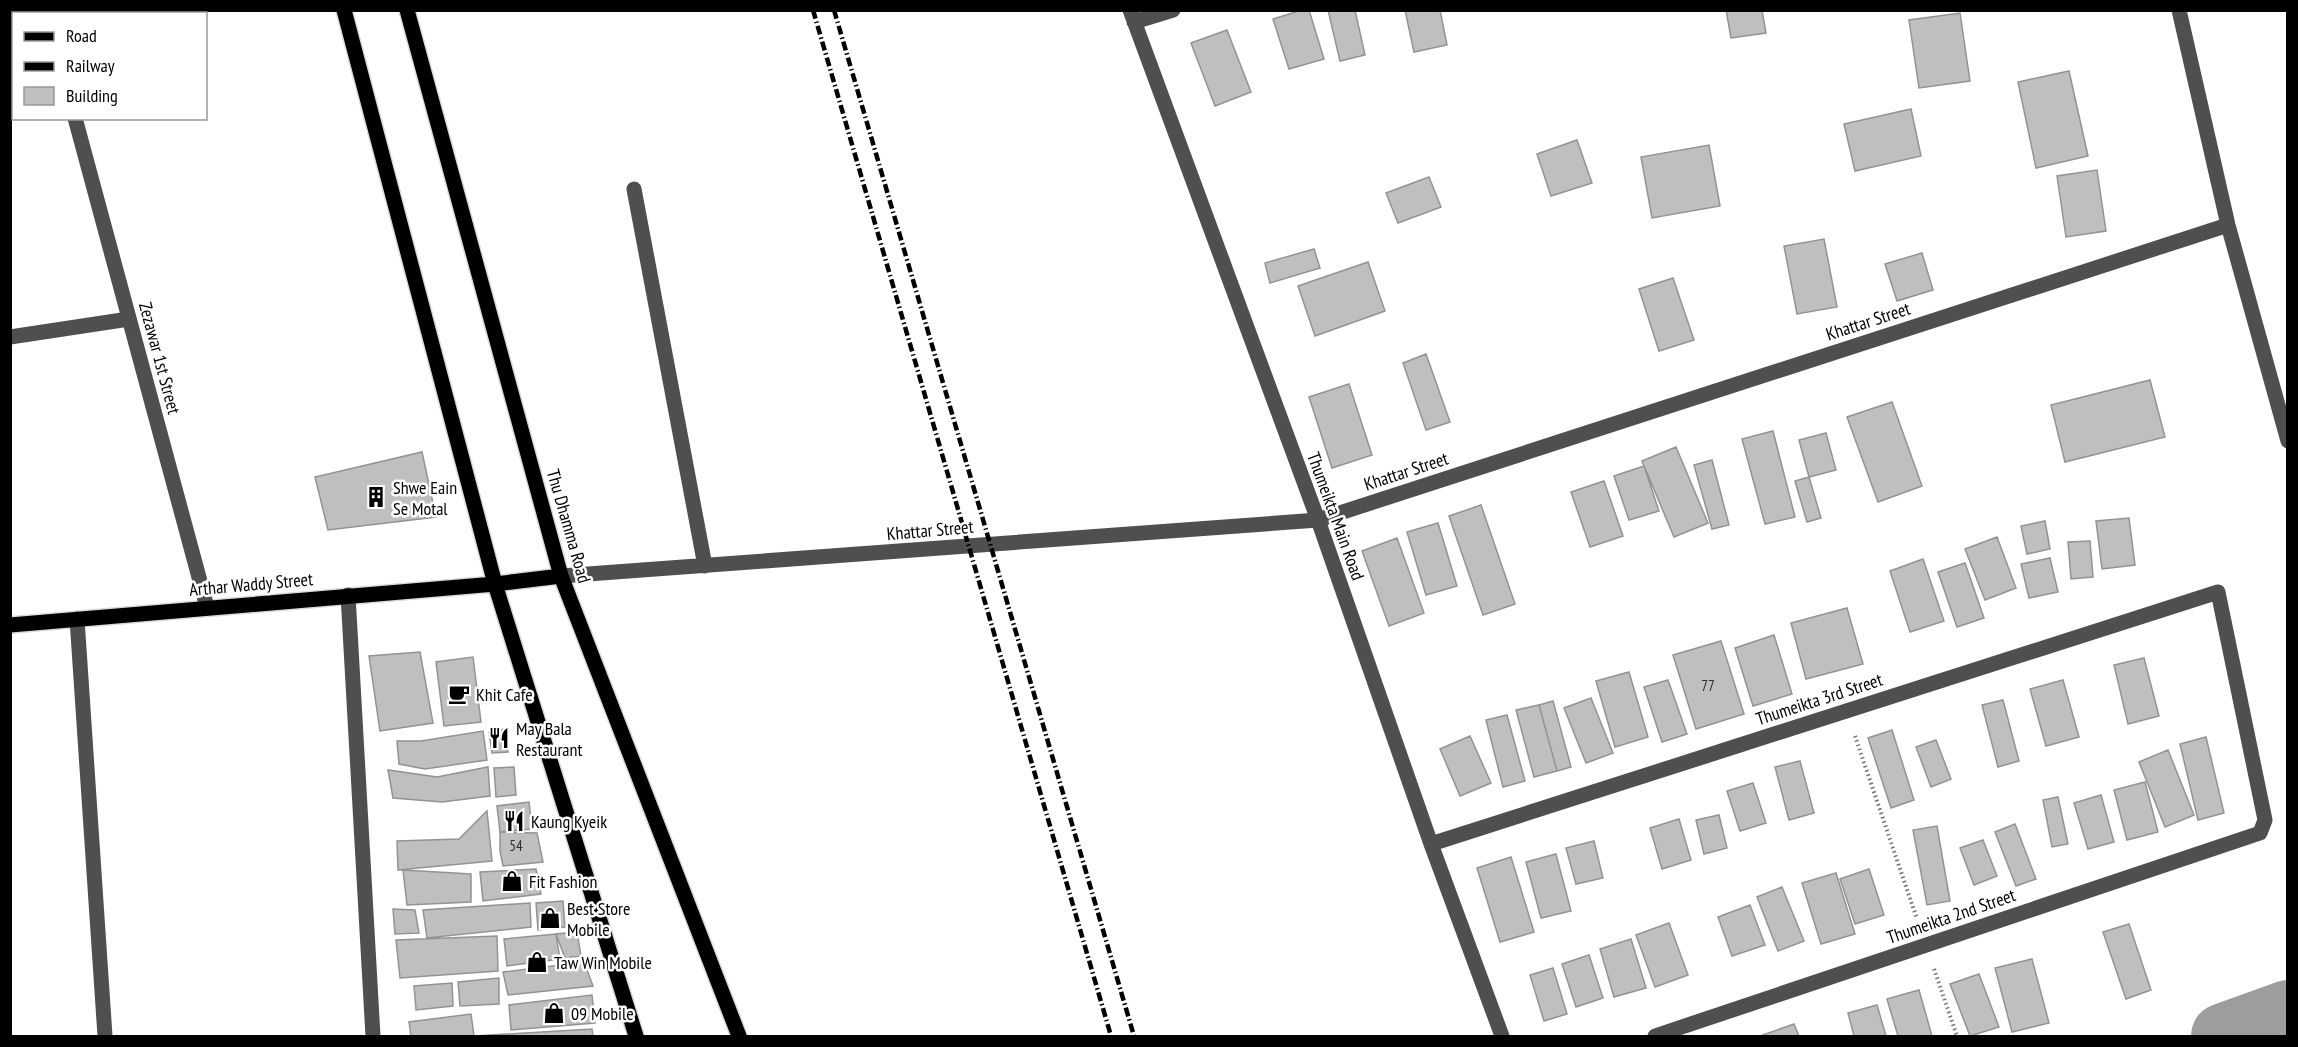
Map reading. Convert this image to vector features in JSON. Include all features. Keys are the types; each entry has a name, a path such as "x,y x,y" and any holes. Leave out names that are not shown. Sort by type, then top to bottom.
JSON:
{"main road":[{"path":"344,10 495,584 636,1036"},
{"name":"Thu Dhamma Road","path":"407,10 561,576 739,1036"},
{"name":"Arthar Waddy Street","path":"10,624 495,584 561,576"}],"street":[{"path":"1132,16 1173,10"},
{"path":"2179,10 2228,225 2288,441"},
{"name":"Thumeikta Main Road","path":"1132,16 1318,520 1431,844 1502,1036"},
{"name":"Zezawar 1st Street","path":"76,120 207,607"},
{"path":"634,189 705,566"},
{"name":"Khattar Street","path":"561,576 1318,520 2228,225"},
{"path":"10,337 129,319"},
{"name":"Thumeikta 3rd Street","path":"1431,844 2218,592 2265,820 2260,832"},
{"path":"348,595 373,1036"},
{"path":"77,619 105,1036"},
{"name":"Thumeikta 2nd Street","path":"1655,1036 2260,832"}],"path":[{"path":"1847,711 1957,1036"}],"building":[{"path":"1309,10 1324,59 1289,69 1273,19"},
{"path":"1328,10 1355,10 1365,55 1340,61"},
{"path":"1405,10 1440,10 1447,45 1414,52"},
{"path":"1726,10 1762,10 1766,33 1731,38"},
{"path":"1960,13 1970,81 1919,88 1909,20"},
{"path":"1227,30 1251,92 1215,106 1191,43"},
{"path":"2069,71 2088,156 2036,168 2018,82"},
{"path":"1911,109 1921,156 1855,171 1844,124"},
{"path":"1577,140 1592,183 1551,196 1537,154"},
{"path":"1709,145 1720,206 1652,218 1641,157"},
{"path":"2097,170 2106,231 2066,237 2057,176"},
{"path":"1429,177 1441,207 1398,223 1386,193"},
{"path":"1824,239 1837,307 1797,314 1784,246"},
{"path":"1314,249 1320,268 1270,283 1265,263"},
{"path":"1922,253 1933,290 1897,301 1885,264"},
{"path":"1368,262 1385,311 1315,336 1298,286"},
{"path":"1673,278 1694,340 1659,351 1639,289"},
{"path":"1426,354 1450,422 1426,430 1403,363"},
{"path":"2150,380 2165,437 2065,462 2051,405"},
{"path":"1349,384 1372,455 1332,468 1309,397"},
{"path":"1892,402 1922,486 1878,502 1847,417"},
{"path":"1773,431 1795,517 1765,524 1742,439"},
{"path":"1826,433 1836,470 1809,477 1799,440"},
{"path":"1676,447 1708,523 1674,537 1642,461"},
{"name":"Shwe Eain Se Motal","path":"422,452 436,517 328,530 315,477"},
{"path":"1712,460 1729,525 1712,529 1694,465"},
{"path":"1644,466 1659,511 1629,520 1614,476"},
{"path":"1809,477 1821,518 1807,522 1795,481"},
{"path":"1604,481 1623,536 1590,547 1571,492"},
{"path":"1481,505 1515,604 1483,615 1449,516"},
{"path":"2129,518 2135,565 2102,569 2096,521"},
{"path":"2045,521 2050,549 2027,554 2021,526"},
{"path":"1438,523 1457,586 1426,595 1407,532"},
{"path":"1997,537 2016,588 1985,600 1965,549"},
{"path":"1397,538 1424,613 1389,626 1362,551"},
{"path":"2090,541 2093,577 2071,579 2068,542"},
{"path":"2050,558 2058,592 2029,598 2021,564"},
{"path":"1923,559 1944,621 1910,632 1890,571"},
{"path":"1965,563 1984,618 1957,627 1938,572"},
{"path":"1847,608 1863,664 1806,679 1791,623"},
{"path":"1774,635 1792,694 1753,706 1735,648"},
{"path":"1721,641 1744,714 1696,729 1673,655"},
{"path":"420,652 433,723 380,731 369,656"},
{"path":"473,657 481,722 444,726 436,662"},
{"path":"2144,658 2159,716 2128,724 2114,665"},
{"path":"1629,672 1648,737 1615,747 1596,681"},
{"path":"1668,680 1687,734 1662,742 1644,687"},
{"path":"2063,680 2079,737 2046,746 2030,689"},
{"path":"1591,698 1613,753 1586,763 1564,708"},
{"path":"2003,700 2019,761 1998,767 1982,705"},
{"path":"1553,701 1571,767 1557,771 1539,705"},
{"path":"1539,705 1557,771 1534,777 1516,710"},
{"path":"1507,715 1525,781 1503,787 1486,720"},
{"path":"505,729 508,752 492,753 489,732"},
{"path":"1892,730 1914,800 1891,808 1868,738"},
{"path":"483,731 487,760 425,769 399,764 397,741 421,741"},
{"path":"1470,736 1491,783 1460,796 1440,749"},
{"path":"2206,737 2224,813 2198,820 2180,744"},
{"path":"1936,740 1951,779 1931,787 1916,747"},
{"path":"2168,750 2194,815 2165,827 2139,762"},
{"path":"1800,761 1814,813 1789,820 1775,767"},
{"path":"488,767 490,796 442,802 393,798 388,770 437,777"},
{"path":"514,767 516,795 496,797 494,768"},
{"path":"2145,782 2158,832 2127,840 2114,790"},
{"path":"1753,783 1766,823 1740,831 1727,791"},
{"path":"2101,795 2114,842 2088,849 2074,803"},
{"path":"2058,797 2068,844 2052,847 2043,800"},
{"path":"529,802 532,829 500,832 497,806"},
{"path":"487,811 492,861 398,870 397,841 459,839"},
{"path":"1719,815 1727,848 1704,854 1696,820"},
{"path":"1679,819 1691,860 1662,869 1650,828"},
{"path":"2015,824 2036,879 2016,886 1995,832"},
{"path":"1937,826 1950,901 1927,905 1913,830"},
{"path":"500,832 537,833 543,862 503,866"},
{"path":"1983,840 1997,876 1974,885 1960,848"},
{"path":"1594,841 1603,878 1576,884 1566,848"},
{"path":"1556,854 1571,911 1541,918 1526,862"},
{"path":"1511,857 1534,932 1500,942 1477,868"},
{"path":"536,869 541,894 483,901 480,872"},
{"path":"1869,869 1884,915 1855,924 1840,879"},
{"path":"403,870 471,874 471,902 407,905"},
{"path":"1836,873 1855,934 1821,944 1802,883"},
{"path":"1782,887 1804,941 1778,951 1757,897"},
{"path":"563,901 565,927 538,930 536,903"},
{"path":"530,903 531,927 427,938 423,910"},
{"path":"1750,905 1765,945 1732,956 1718,917"},
{"path":"393,909 415,910 419,933 395,934"},
{"path":"1669,923 1688,975 1655,987 1636,935"},
{"path":"2129,924 2151,990 2126,999 2103,932"},
{"path":"577,932 581,956 565,958 556,934"},
{"path":"556,934 560,959 507,966 504,939"},
{"path":"497,936 498,971 400,978 396,940"},
{"path":"1631,939 1646,988 1614,997 1600,949"},
{"path":"1589,955 1603,998 1576,1007 1562,964"},
{"path":"2032,959 2049,1023 2012,1032 1995,968"},
{"path":"584,962 593,986 508,995 503,972"},
{"path":"1553,968 1567,1014 1544,1021 1530,975"},
{"path":"1979,974 1999,1027 1970,1036 1950,984"},
{"path":"499,978 499,1004 460,1006 458,982"},
{"path":"452,983 453,1006 416,1010 414,986"},
{"path":"1919,990 1932,1036 1898,1036 1887,999"},
{"path":"592,995 595,1023 511,1030 509,1005"},
{"path":"1877,1005 1886,1036 1854,1036 1848,1013"},
{"path":"471,1014 474,1036 411,1036 409,1022"},
{"path":"1794,1024 1799,1036 1760,1036"},
{"path":"592,1029 593,1036 474,1036"}],"waterway":[{"path":"2224,1036 2288,1013"}],"railway":[{"path":"813,10 1111,1036"},
{"path":"834,10 1134,1036"}],"place":[{"name":"Shwe Eain Se Motal","path":"376,497"},
{"name":"Khit Cafe","path":"459,694"},
{"name":"May Bala Restaurant","path":"499,738"},
{"name":"Kaung Kyeik","path":"514,821"},
{"name":"Fit Fashion","path":"512,881"},
{"name":"Best Store Mobile","path":"550,918"},
{"name":"Taw Win Mobile","path":"537,962"},
{"name":"09 Mobile","path":"554,1013"}]}
